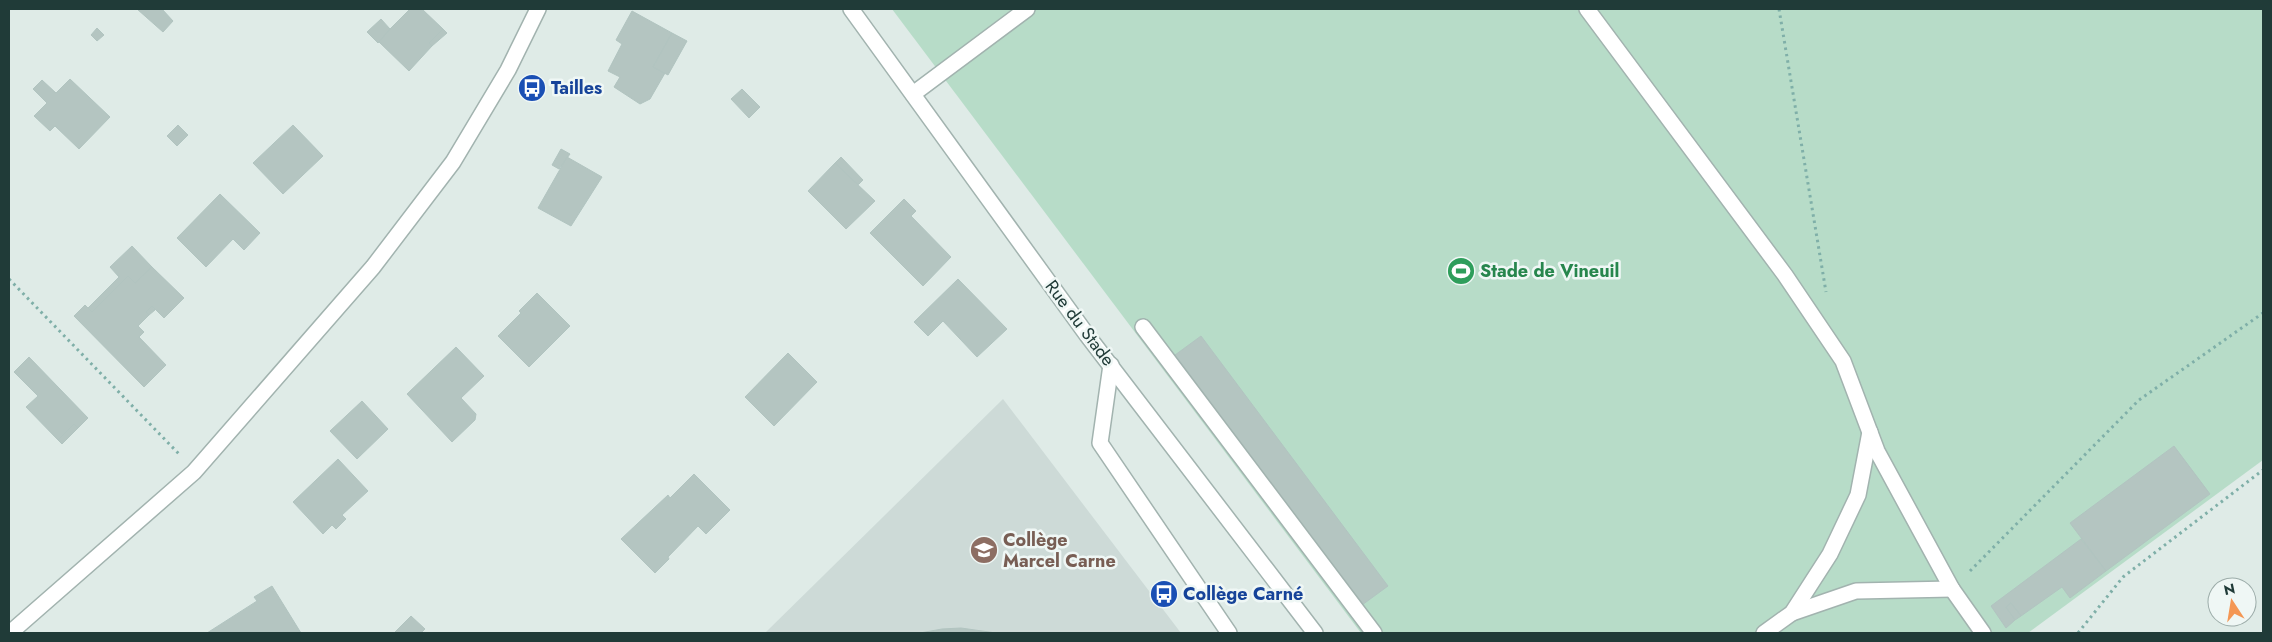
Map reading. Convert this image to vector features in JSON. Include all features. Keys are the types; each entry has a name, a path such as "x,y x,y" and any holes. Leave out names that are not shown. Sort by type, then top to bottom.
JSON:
{"street":[{"path":"10,633 194,472 373,267 453,162 508,70 538,9"},
{"name":"Rue du Stade","path":"851,9 1111,364 1316,633"},
{"path":"913,94 1026,9"},
{"path":"1587,9 1785,275 1844,360 1878,451 1952,589 1983,633"},
{"path":"1144,327 1374,633"},
{"path":"1111,364 1100,444 1229,633"},
{"path":"1792,613 1830,554 1858,496 1870,430"},
{"path":"1764,633 1792,613 1856,591 1952,589"}],"path":[{"path":"1779,9 1827,296"},
{"path":"9,278 178,453 194,472"},
{"path":"1952,589 2139,400 2263,313"},
{"path":"2078,633 2123,577 2263,470"}],"shaded area":[{"name":"Collège Marcel Carne","path":"1003,399 1181,633 765,633"}],"green space":[{"path":"892,9 2263,9 2263,460 2028,633 1361,633"}],"building":[{"path":"137,9 162,9 173,21 163,32"},
{"path":"410,9 422,9 443,29 429,43 432,46 409,71 378,41"},
{"path":"632,11 672,33 653,67 665,73 650,99 640,104 614,87 620,77 608,71 622,44 616,40"},
{"path":"381,19 390,29 378,43 367,32"},
{"path":"97,28 104,35 97,41 91,35"},
{"path":"443,29 447,33 432,46 429,43"},
{"path":"672,33 687,41 668,75 653,67"},
{"path":"70,79 110,117 79,149 55,126 50,131 34,116 47,103 33,89 42,80 56,93"},
{"path":"742,89 760,107 749,118 731,99"},
{"path":"178,125 188,135 177,146 167,136"},
{"path":"293,125 323,156 283,194 253,163"},
{"path":"561,149 570,154 559,169 552,165"},
{"path":"567,157 602,177 571,226 538,208"},
{"path":"841,157 863,180 859,184 857,185 835,163"},
{"path":"835,163 875,201 846,229 808,191"},
{"path":"220,194 260,233 244,250 233,239 206,267 177,238"},
{"path":"904,199 916,211 911,216 951,257 923,286 870,233"},
{"path":"132,246 152,267 135,283 128,276 92,312 88,308 119,277 110,267"},
{"path":"152,267 184,298 164,318 152,306 146,312 149,315 138,326 144,332 139,337 166,365 144,387 74,316 85,305 92,312 128,276 135,283"},
{"path":"958,279 1007,329 977,357 943,321 928,336 914,322"},
{"path":"537,293 570,326 529,367 498,336 521,313 519,311"},
{"path":"152,306 155,310 149,315 146,312"},
{"path":"1201,336 1388,586 1362,605 1175,355"},
{"path":"456,347 484,376 461,398 476,414 475,420 452,442 407,394"},
{"path":"788,353 817,382 774,426 745,397"},
{"path":"29,357 88,418 78,428 74,424 58,440 26,407 38,396 14,372"},
{"path":"362,401 388,429 357,459 330,431"},
{"path":"74,424 78,428 62,444 58,440"},
{"path":"2174,446 2210,494 2106,571 2070,523"},
{"path":"338,459 368,491 342,515 346,519 336,529 332,525 323,534 293,502"},
{"path":"694,474 730,510 706,534 698,526 655,573 621,539 668,495 670,498"},
{"path":"2081,539 2106,571 2070,598 2062,587 2021,616 2011,603 2006,607 2015,620 2006,628 1991,606"},
{"path":"272,586 301,633 207,633 257,601 254,597"},
{"path":"2011,603 2021,616 2015,620 2006,607"},
{"path":"411,616 425,629 421,633 394,633"},
{"path":"961,628 996,633 920,633 942,629"}],"place":[{"name":"Tailles","path":"532,88"},
{"name":"Stade de Vineuil","path":"1461,271"},
{"name":"Collège Marcel Carne","path":"984,550"},
{"name":"Collège Carné","path":"1164,594"}]}
